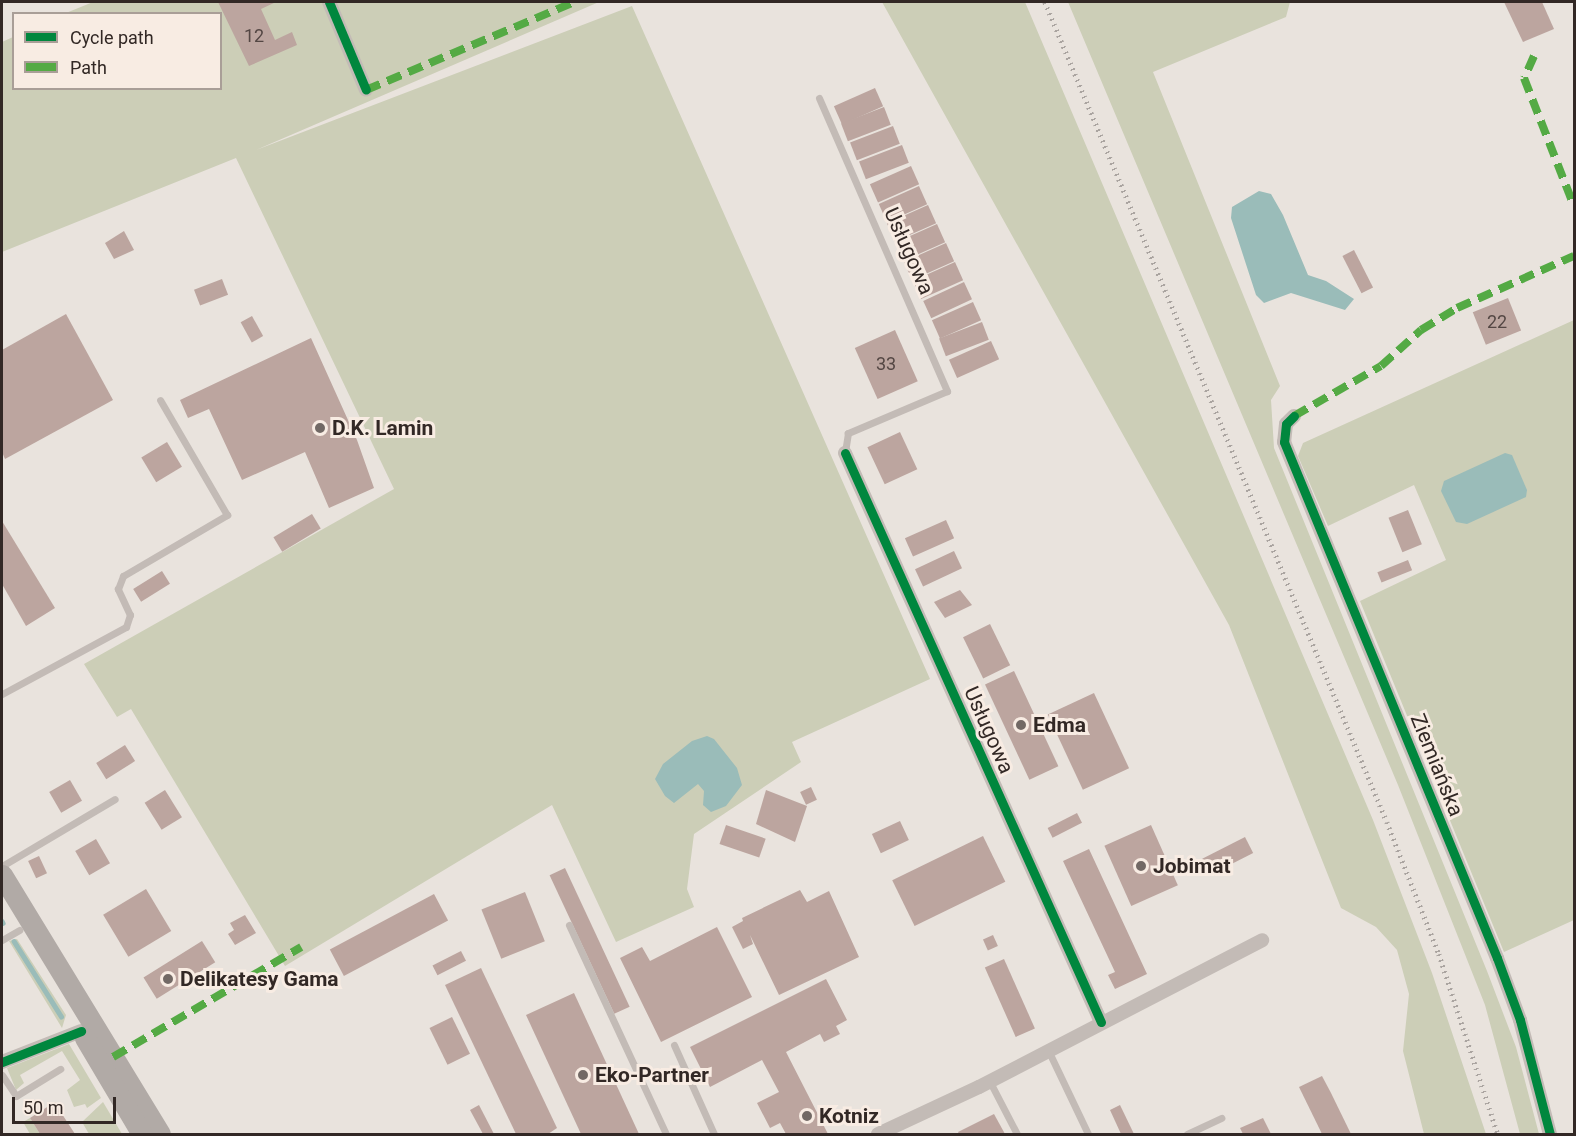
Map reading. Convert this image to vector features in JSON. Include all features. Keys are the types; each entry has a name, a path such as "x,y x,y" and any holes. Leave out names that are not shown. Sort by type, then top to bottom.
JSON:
{"main road":[{"path":"2,874 17,931"},
{"path":"2,901 17,931 64,991 153,1134"},
{"path":"86,1027 142,1134"},
{"path":"86,1027 160,1134"}],"street":[{"path":"329,2 366,90"},
{"name":"Ziemiańska","path":"1294,416 1286,424 1284,442 1497,958 1520,1020 1550,1134"},
{"name":"Usługowa","path":"845,453 1101,1022"},
{"path":"878,1134 990,1082 1101,1022 1262,940"},
{"path":"2,1062 86,1027"}],"lane":[{"name":"Usługowa","path":"819,99 947,391 849,433 845,453"},
{"path":"2,692 126,627 130,615 118,589 123,576 227,515 160,400"},
{"path":"2,866 115,800"},
{"path":"569,925 666,1134"},
{"path":"674,1045 714,1134"},
{"path":"1048,1050 1088,1134"},
{"path":"2,1075 16,1096 60,1069"},
{"path":"990,1082 1017,1134"},
{"path":"1187,1134 1221,1118"}],"green space":[{"path":"93,2 599,2 256,150 632,6 930,679 792,742 801,762 694,834 687,889 694,907 616,942 552,805 285,966 131,709 117,717 84,664 394,489 236,158 2,252 2,42 12,37 12,90 222,90 222,12 68,12"},
{"path":"882,2 1025,2 1373,820 1432,973 1486,1134 1424,1134 1403,1051 1409,994 1397,950 1376,927 1341,908 1229,625"},
{"path":"1068,2 1290,2 1286,17 1153,72 1280,386 1271,400 1274,448 1487,971 1516,1047 1539,1134 1520,1134 1485,1005 1398,785"},
{"path":"1574,320 1574,920 1504,952 1360,601 1446,560 1414,485 1328,526 1298,456 1303,443"},
{"path":"17,939 66,1015 62,1028 9,941"},
{"path":"69,1044 101,1098 87,1108 85,1104 74,1107 67,1090 80,1080 62,1051 20,1075 24,1083 16,1090 7,1068"},
{"path":"103,1102 122,1134 89,1134 82,1122"},
{"path":"30,1118 40,1134 30,1134 23,1122"}],"water":[{"path":"1259,191 1271,194 1283,215 1308,275 1326,281 1354,299 1345,310 1291,293 1264,303 1256,295 1231,218 1232,207"},
{"path":"1505,453 1512,455 1527,490 1526,497 1467,524 1456,522 1441,491 1444,481"},
{"path":"707,736 714,739 737,768 742,785 726,806 711,812 703,805 704,791 698,784 674,803 665,796 655,779 663,764 692,741"}],"building":[{"path":"218,2 276,2 261,9 275,40 292,32 297,45 249,66"},
{"path":"1504,2 1542,2 1554,29 1523,42"},
{"path":"875,88 883,106 842,125 834,106"},
{"path":"884,107 891,125 848,141 841,123"},
{"path":"893,126 900,144 857,160 850,142"},
{"path":"902,145 909,163 866,179 859,161"},
{"path":"911,166 919,184 878,203 870,184"},
{"path":"919,186 927,204 887,222 879,204"},
{"path":"928,205 936,223 895,242 887,223"},
{"path":"937,224 945,242 904,261 896,242"},
{"path":"124,231 134,250 114,259 105,243"},
{"path":"946,243 954,261 912,280 904,262"},
{"path":"1354,250 1373,287 1361,293 1342,256"},
{"path":"955,262 963,280 921,299 913,281"},
{"path":"222,279 228,295 200,306 194,290"},
{"path":"964,282 972,299 931,318 923,301"},
{"path":"1508,298 1521,330 1486,345 1473,312"},
{"path":"973,302 981,320 940,339 932,320"},
{"path":"66,314 113,400 5,459 2,452 2,350"},
{"path":"252,316 263,336 252,342 241,322"},
{"path":"982,322 989,340 946,356 939,338"},
{"path":"895,330 918,381 878,399 855,348"},
{"path":"311,338 357,440 374,488 329,508 305,452 242,480 209,409 188,418 180,400"},
{"path":"991,341 999,359 957,378 949,360"},
{"path":"900,432 917,469 885,484 867,447"},
{"path":"167,442 182,467 156,482 141,457"},
{"path":"1408,510 1422,544 1402,552 1389,518"},
{"path":"312,514 321,529 282,552 273,537"},
{"path":"946,520 954,538 913,557 905,538"},
{"path":"2,521 55,608 26,626 2,584"},
{"path":"954,551 962,568 923,586 915,569"},
{"path":"1408,560 1412,570 1382,583 1377,572"},
{"path":"162,571 170,584 141,602 133,589"},
{"path":"960,590 972,605 945,618 934,602"},
{"path":"990,624 1010,665 983,678 963,637"},
{"name":"Edma","path":"1014,671 1058,766 1029,780 985,685"},
{"path":"1094,693 1129,768 1083,790 1048,715"},
{"path":"125,745 135,761 106,779 96,763"},
{"path":"70,780 82,801 61,813 49,792"},
{"path":"811,787 817,800 806,805 800,792"},
{"path":"165,790 182,817 162,830 145,803"},
{"path":"766,790 807,806 795,842 756,824"},
{"path":"1077,813 1082,823 1053,838 1048,828"},
{"path":"900,821 909,840 881,853 872,834"},
{"path":"726,825 766,839 759,858 719,844"},
{"name":"Jobimat","path":"1151,825 1178,885 1131,906 1104,846"},
{"path":"983,836 1005,882 915,926 892,880"},
{"path":"1245,837 1253,853 1210,875 1202,859"},
{"path":"96,839 110,863 89,875 75,851"},
{"path":"1089,849 1147,974 1115,989 1108,975 1115,972 1063,861"},
{"path":"39,856 47,873 36,878 28,861"},
{"path":"565,868 630,1007 614,1014 550,875"},
{"path":"146,889 171,931 128,957 103,915"},
{"path":"800,890 807,902 829,891 859,957 779,995 750,935 753,944 743,949 732,927 743,921 742,918"},
{"path":"525,892 545,941 501,959 481,910"},
{"path":"434,894 448,920 344,976 330,949"},
{"path":"245,915 256,933 235,945 228,934 234,930 230,923"},
{"path":"717,927 752,997 661,1042 620,958 642,947 650,961"},
{"path":"993,935 998,946 988,950 983,939"},
{"path":"202,941 215,962 157,999 143,978"},
{"path":"461,951 466,961 437,975 432,966"},
{"path":"1004,959 1035,1028 1016,1037 985,968"},
{"path":"481,968 557,1128 548,1134 516,1134 445,985"},
{"path":"826,979 847,1020 836,1026 840,1034 824,1042 820,1034 786,1052 828,1134 786,1134 780,1123 770,1128 757,1103 779,1092 762,1060 710,1087 690,1047"},
{"name":"Eko-Partner","path":"574,993 639,1134 581,1134 526,1015"},
{"path":"452,1017 470,1054 448,1065 430,1028"},
{"path":"1322,1076 1351,1134 1322,1134 1299,1087"},
{"path":"55,1102 75,1134 40,1134 30,1118"},
{"path":"479,1105 494,1134 483,1134 470,1110"},
{"path":"1120,1105 1134,1134 1121,1134 1110,1110"},
{"path":"994,1114 1005,1134 959,1134 958,1132"},
{"path":"1263,1118 1271,1134 1243,1134 1240,1128"}],"waterway":[{"path":"14,941 61,1016"}],"railway":[{"path":"1045,2 1387,822 1439,954 1498,1134"}],"marked path":[{"path":"366,90 574,2"},
{"path":"1534,56 1524,78 1574,206"},
{"path":"1294,416 1381,366 1421,330 1457,308 1574,256"},
{"path":"113,1057 301,947"}],"cycle path":[{"path":"329,2 366,90"},
{"path":"1294,416 1286,424 1284,442 1497,958 1520,1020 1550,1134"},
{"path":"845,453 1101,1022"},
{"path":"2,1062 81,1031"}],"place":[{"name":"D.K. Lamin","path":"320,428"},
{"name":"Edma","path":"1021,725"},
{"name":"Jobimat","path":"1141,866"},
{"name":"Delikatesy Gama","path":"168,979"},
{"name":"Eko-Partner","path":"583,1075"},
{"name":"Kotniz","path":"807,1116"}]}
